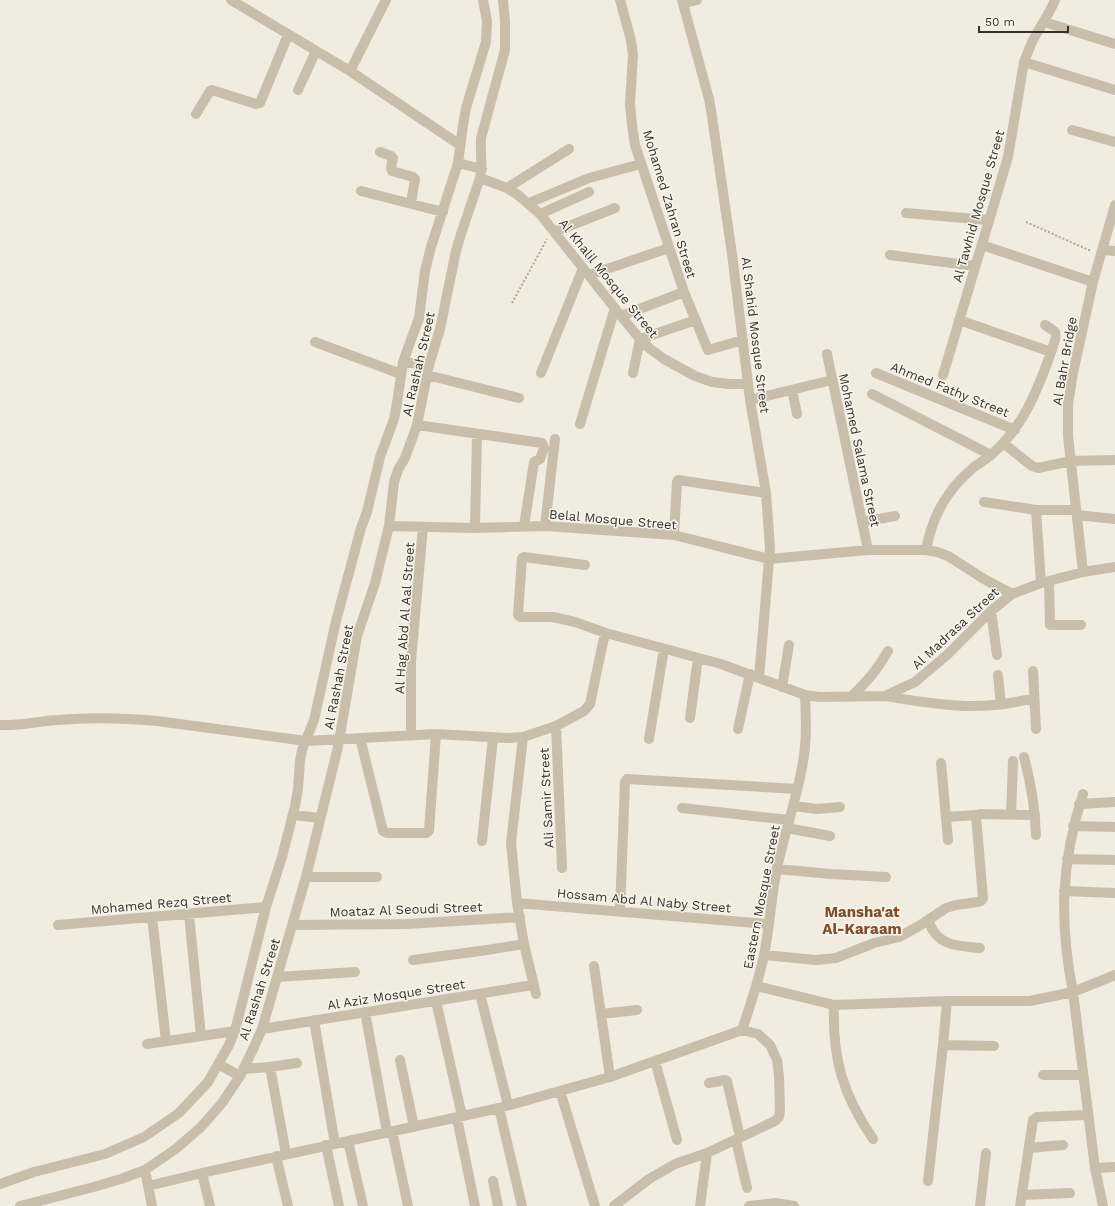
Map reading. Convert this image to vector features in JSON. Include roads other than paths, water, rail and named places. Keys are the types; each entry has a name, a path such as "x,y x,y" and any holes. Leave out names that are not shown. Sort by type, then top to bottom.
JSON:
{"street":[{"path":"231,0 350,71 460,145"},
{"path":"350,71 386,0"},
{"name":"Al Rashah Street","path":"20,1206 96,1186 145,1170 177,1148 201,1127 222,1103 240,1073 262,1029 306,877 316,818 336,740 357,636 375,584 389,526 394,482 398,470 405,458 417,425 427,368 440,329 460,239 480,172 481,138 505,50 496,21 483,0"},
{"name":"Al Rashah Street","path":"0,1184 34,1172 105,1154 144,1138 179,1113 222,1065 236,1031 266,907 296,816 302,750 310,741 336,621 361,528 369,506 380,457 394,419 398,403 401,374 419,318 425,271 430,248 461,164 460,145 466,108 486,42 496,21 503,0"},
{"name":"Mohamed Zahran Street","path":"620,0 631,40 633,55 630,104 635,145 684,292 708,350 743,340"},
{"path":"683,2 697,0"},
{"name":"Al Tawhid Mosque Street","path":"943,375 1003,173 1011,141 1024,62 1036,34 1050,12 1055,0"},
{"name":"Al Shahid Mosque Street","path":"683,2 709,99 732,254 750,400 766,493 770,540 755,676 738,729"},
{"path":"1044,22 1115,44"},
{"path":"196,114 212,90 256,104 260,103 288,35"},
{"path":"298,90 316,51"},
{"path":"1024,62 1115,90"},
{"path":"1072,130 1115,142"},
{"path":"507,188 569,149"},
{"path":"380,152 394,159 391,168 392,171 413,177 415,179 411,203"},
{"name":"Al Khalil Mosque Street","path":"461,164 480,172 529,203 540,214 618,312 649,348 664,359 695,376 712,382 748,384"},
{"path":"529,203 589,178 641,164"},
{"path":"361,191 443,212"},
{"path":"540,214 589,192"},
{"name":"Al Bahr Bridge","path":"1083,572 1068,436 1068,404 1072,373 1093,282 1111,231 1115,205"},
{"path":"553,230 615,208"},
{"path":"906,213 988,220"},
{"path":"982,245 1093,282"},
{"path":"541,373 586,272 669,248"},
{"path":"1102,253 1115,251"},
{"path":"890,255 975,266"},
{"path":"580,424 618,312 684,292"},
{"path":"633,373 640,339 696,320"},
{"path":"960,320 1051,352"},
{"path":"926,550 934,518 951,490 962,478 991,455 1015,430 1032,401 1051,352 1056,334 1045,325"},
{"path":"315,342 401,374"},
{"name":"Mohamed Salama Street","path":"827,354 868,550"},
{"path":"406,362 519,398"},
{"name":"Ahmed Fathy Street","path":"876,373 1015,430"},
{"path":"750,400 832,380"},
{"path":"792,390 797,414"},
{"path":"872,394 991,455"},
{"path":"417,425 540,442 543,444 544,448 540,459 534,462 524,526"},
{"path":"475,528 477,434"},
{"path":"546,526 555,440"},
{"path":"1003,443 1035,467 1071,460 1115,460"},
{"path":"674,535 678,480 766,493"},
{"path":"984,502 1036,510 1076,512 1115,519"},
{"path":"1036,510 1050,625 1081,625"},
{"path":"862,522 895,516"},
{"name":"Belal Mosque Street","path":"389,526 475,528 546,526 674,535 769,559 868,550 926,550 938,552 948,556 984,579 1012,594"},
{"name":"Al Hag Abd Al Aal Street","path":"411,735 411,665 423,527"},
{"name":"Al Madrasa Street","path":"586,565 524,557 522,558 518,614 521,617 553,618 575,622 606,633 721,664 805,696 819,697 886,696 915,682 948,655 991,611 1012,594 1045,582 1083,572 1115,568"},
{"path":"991,611 997,655"},
{"path":"0,725 83,718 132,719 310,741 436,734 493,738 523,737 556,726 584,711 590,704 606,633"},
{"path":"782,686 790,645"},
{"path":"649,739 664,649"},
{"path":"851,697 872,676 888,651"},
{"path":"690,718 698,658"},
{"path":"1033,672 1036,729"},
{"path":"998,675 1001,705"},
{"name":"Eastern Mosque Street","path":"742,1030 764,955 777,869 798,789 807,728 805,696"},
{"path":"886,696 950,706 976,707 1001,705 1034,698"},
{"name":"Ali Samir Street","path":"556,726 562,868"},
{"path":"360,738 383,831 387,833 426,833 429,831 436,734"},
{"path":"413,960 465,954 524,944 517,903 511,843 523,737"},
{"path":"482,841 493,738"},
{"path":"1024,757 1031,782 1036,835"},
{"path":"1011,815 1013,761"},
{"path":"941,763 948,840"},
{"path":"620,911 625,782 628,779 798,789"},
{"path":"1103,1206 1088,1115 1073,992 1068,967 1063,916 1067,860 1073,826 1081,799 1115,802"},
{"path":"794,806 817,809 840,807"},
{"path":"682,808 788,824 830,836"},
{"path":"946,817 978,814 1035,815"},
{"path":"764,955 816,960 836,958 874,943 899,936 914,929 946,908 956,905 980,902 983,898 977,815"},
{"path":"296,816 316,818"},
{"path":"1073,826 1115,827"},
{"path":"1067,860 1115,860"},
{"path":"777,869 886,877"},
{"path":"306,877 377,877"},
{"path":"1064,891 1115,894"},
{"name":"Hossam Abd Al Naby Street","path":"517,903 768,924"},
{"name":"Mohamed Rezq Street","path":"58,925 266,907"},
{"path":"188,914 201,1036"},
{"path":"152,917 166,1040"},
{"name":"Moataz Al Seoudi Street","path":"293,925 407,924 520,917"},
{"path":"928,920 934,932 946,942 953,945 980,948"},
{"name":"Al Aziz Mosque Street","path":"262,1029 480,994 535,989 524,944"},
{"path":"594,966 610,1077"},
{"path":"278,977 355,972"},
{"path":"756,986 834,1005 1030,1000 1073,992 1115,975"},
{"path":"480,994 504,1106 522,1206"},
{"path":"436,1001 460,1117 475,1206"},
{"path":"928,1181 947,1001"},
{"path":"834,1005 834,1040 841,1075 854,1108 873,1139"},
{"path":"601,1014 637,1010"},
{"path":"366,1012 389,1132 408,1206"},
{"path":"314,1020 339,1206"},
{"path":"148,1186 281,1155 460,1117 610,1077 742,1030 758,1034 770,1045 777,1060 779,1076 779,1117 775,1121 738,1139 707,1153 675,1164 649,1179 614,1206"},
{"path":"147,1044 166,1040 236,1031"},
{"path":"943,1045 994,1046"},
{"path":"400,1060 414,1127"},
{"path":"655,1061 677,1140"},
{"path":"222,1065 240,1073 297,1063"},
{"path":"270,1067 288,1206"},
{"path":"1043,1076 1083,1075"},
{"path":"709,1083 725,1080 727,1081 747,1188"},
{"path":"560,1091 594,1206"},
{"path":"1020,1206 1032,1121 1034,1118 1088,1115"},
{"path":"348,1141 363,1206"},
{"path":"1029,1148 1063,1145"},
{"path":"700,1206 707,1153"},
{"path":"980,1206 986,1153"},
{"path":"1096,1168 1115,1167"},
{"path":"145,1170 152,1206"},
{"path":"202,1173 210,1206"},
{"path":"493,1181 498,1206"},
{"path":"1022,1195 1070,1193"},
{"path":"749,1206 775,1203 794,1206"}],"district":[{"name":"Mansha'at Al-Karaam","path":"862,920"}]}
